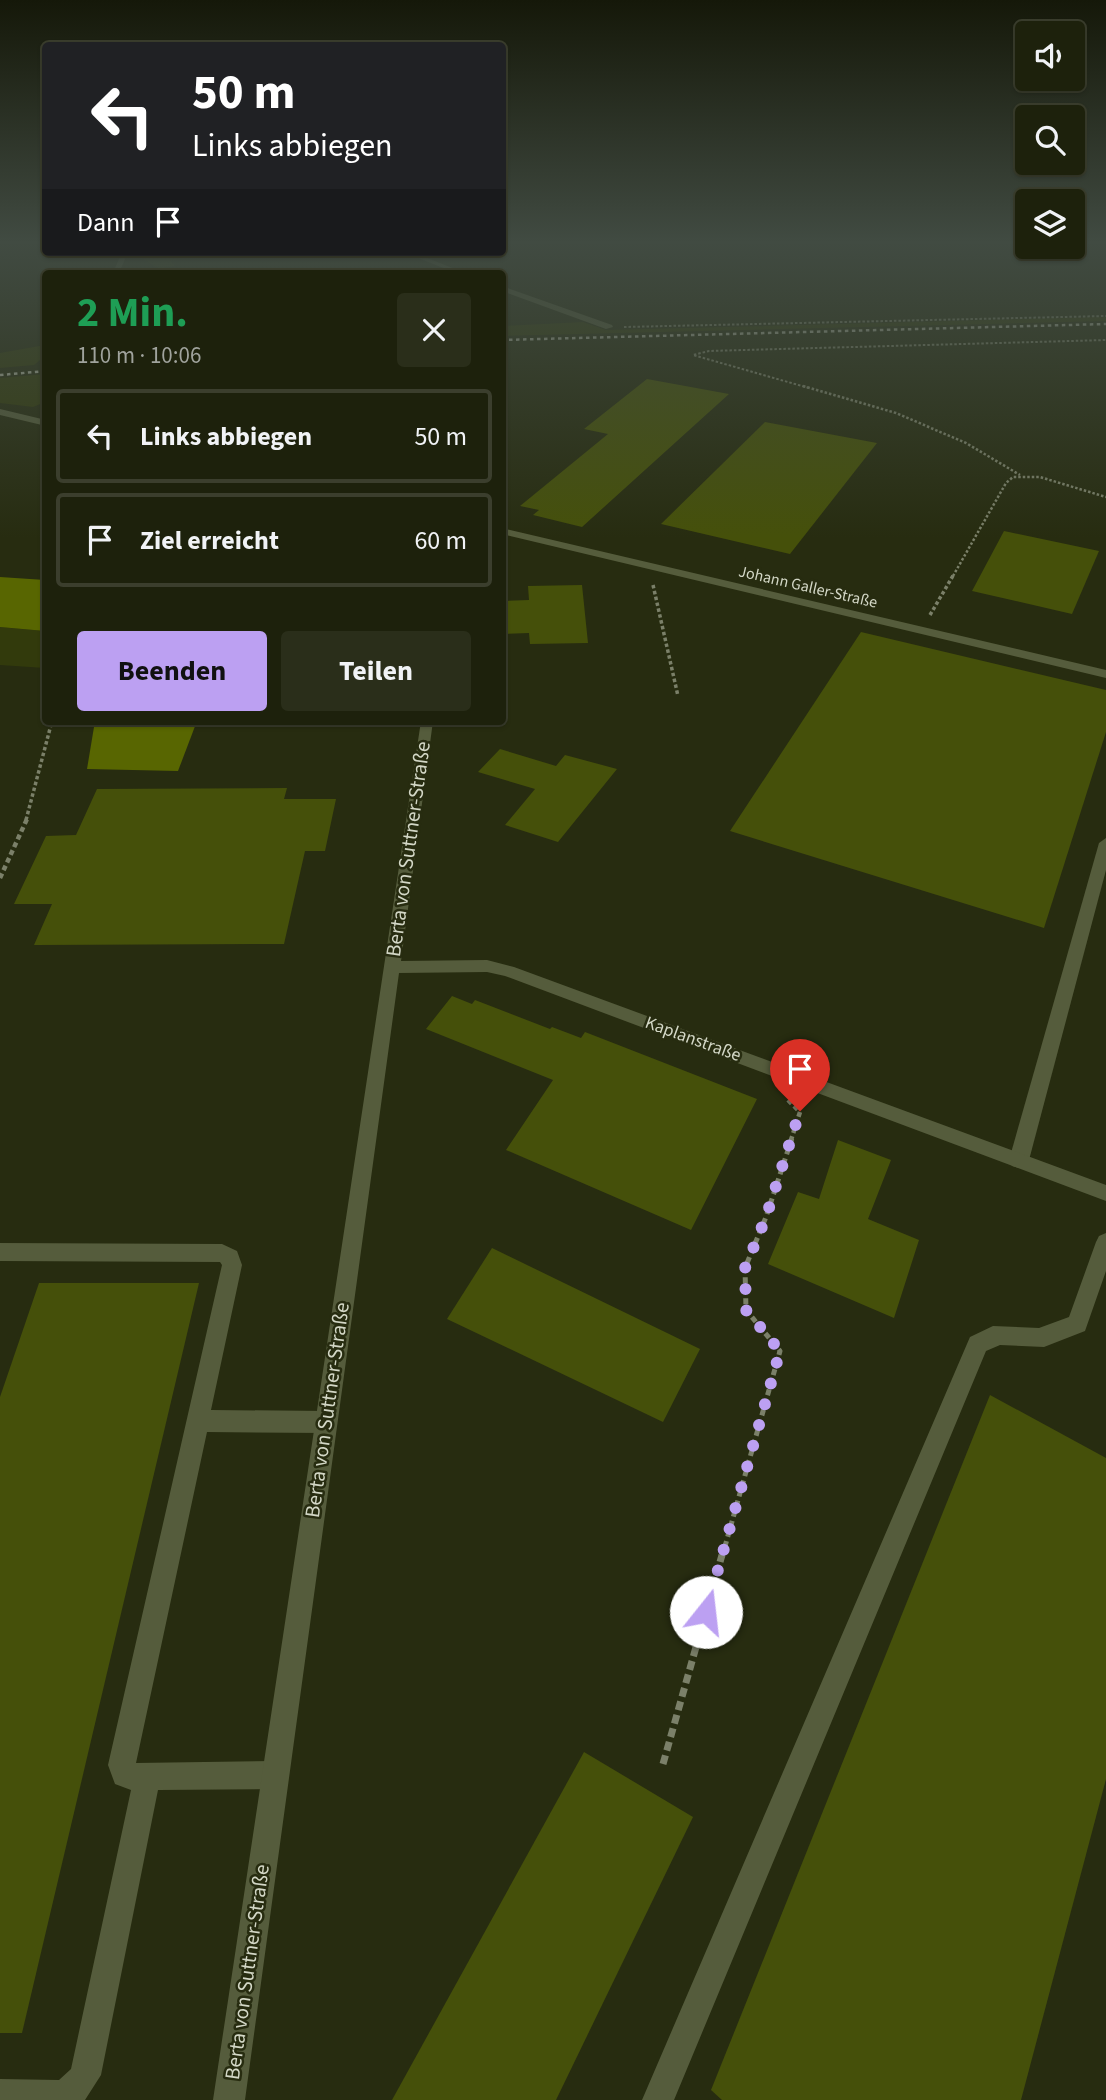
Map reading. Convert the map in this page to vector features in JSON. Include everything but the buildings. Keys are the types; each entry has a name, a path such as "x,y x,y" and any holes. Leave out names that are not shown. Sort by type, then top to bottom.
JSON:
{"street":[{"path":"0,412 42,422"},
{"path":"32,420 42,414"},
{"name":"Johann Galler-Straße","path":"506,532 1106,674"},
{"name":"Berta von Suttner-Straße","path":"229,2100 425,725"},
{"path":"1018,1160 1106,843"},
{"name":"Kaplanstraße","path":"390,967 487,966 508,971 1106,1193"},
{"path":"658,2100 978,1344 995,1336 1038,1338 1056,1335 1077,1324 1106,1242"},
{"path":"0,1252 222,1253 230,1257 232,1265 122,1765 125,1774 133,1777 275,1775"},
{"path":"198,1421 326,1422"},
{"path":"0,2095 63,2096 77,2087 85,2075 147,1777"}],"path":[{"path":"1020,475 967,443 896,413 693,355 709,351 1034,342"},
{"path":"921,630 1006,484 1013,477 1040,477 1106,497"},
{"path":"646,565 661,613 678,696"},
{"path":"0,878 27,819 51,725"},
{"path":"663,1764 780,1351 746,1310 745,1268 766,1217 800,1111 771,1084 776,1069"}],"shaded area":[{"path":"42,346 42,358 34,365 0,368 0,353"},
{"path":"42,374 42,403 33,407 0,403 0,378"},
{"path":"0,577 42,580 42,631 0,627"},
{"path":"0,627 42,631 42,668 0,665"},
{"path":"94,725 195,725 178,771 87,769"}],"railway":[{"path":"0,375 42,371"}],"route":[{"path":"706,1612 780,1351 746,1310 745,1268 766,1217 800,1111"}]}
